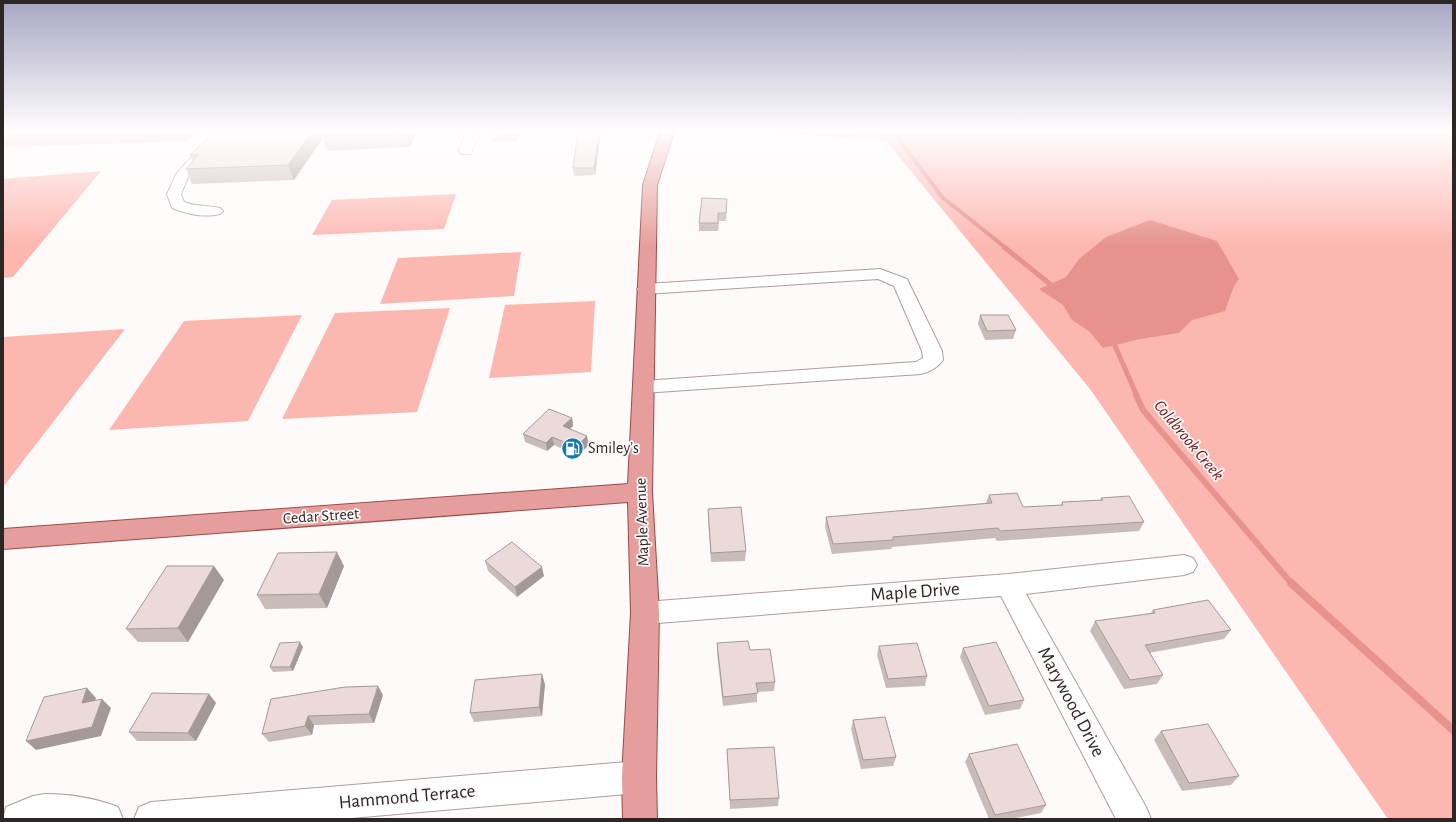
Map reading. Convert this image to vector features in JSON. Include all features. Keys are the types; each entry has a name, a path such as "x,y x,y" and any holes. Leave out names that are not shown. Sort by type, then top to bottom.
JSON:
{"main road":[{"name":"Maple Avenue","path":"640,819 639,777 645,613 640,492 650,186 655,170"},
{"name":"Cedar Street","path":"3,539 640,492"}],"street":[{"path":"187,170 182,176 174,194 177,205 190,210 215,211"},
{"path":"643,387 921,368 933,360 932,351 901,283 880,274 646,289"},
{"name":"Maple Drive","path":"645,613 1008,585 1184,565"},
{"name":"Marywood Drive","path":"1008,585 1134,819"},
{"name":"Hammond Terrace","path":"151,819 639,777"},
{"path":"18,819 39,811 49,811 88,814 106,819"}],"shaded area":[{"path":"910,170 1453,170 1453,819 1388,819 1090,389"},
{"path":"101,171 13,277 3,278 3,179"},
{"path":"456,194 444,229 312,235 332,200"},
{"path":"1150,220 1217,241 1239,279 1234,286 1225,311 1192,320 1179,333 1140,339 1103,348 1089,331 1072,320 1063,305 1039,289 1066,277 1079,259 1106,237"},
{"path":"521,252 514,296 380,304 398,258"},
{"path":"595,301 591,372 489,378 505,305"},
{"path":"450,308 417,412 282,419 335,313"},
{"path":"302,315 248,421 109,430 184,321"},
{"path":"125,329 3,487 3,337"}],"building":[{"path":"702,198 727,199 726,213 718,213 718,223 699,223"},
{"path":"980,315 1008,315 1016,330 987,331"},
{"path":"549,409 572,418 563,426 587,436 576,447 552,437 546,443 523,434"},
{"path":"1017,493 1023,507 1063,505 1062,502 1103,500 1101,498 1129,496 1144,522 1000,531 998,528 893,537 893,540 833,544 826,517 992,503 989,495"},
{"path":"741,507 746,551 711,553 708,509"},
{"path":"512,542 542,567 515,587 485,561"},
{"path":"337,552 319,594 257,595 278,553"},
{"path":"167,566 214,566 178,628 126,629"},
{"path":"1208,600 1231,630 1145,645 1163,675 1130,680 1095,621 1155,613 1153,610"},
{"path":"748,641 750,650 770,649 775,682 756,683 758,693 723,697 717,643"},
{"path":"300,642 290,667 270,667 280,643"},
{"path":"996,642 1024,700 989,706 963,648"},
{"path":"917,643 927,676 888,679 879,646"},
{"path":"542,674 539,707 470,713 475,680"},
{"path":"378,686 369,714 308,716 305,726 262,734 271,699 345,687"},
{"path":"87,688 82,703 102,699 92,727 26,741 44,697"},
{"path":"152,693 209,694 188,733 129,732"},
{"path":"885,717 896,757 863,760 853,720"},
{"path":"1208,724 1239,776 1189,783 1161,731"},
{"path":"1017,744 1046,805 995,815 969,754"},
{"path":"774,747 779,798 730,800 727,749"}],"waterway":[{"name":"Coldbrook Creek","path":"922,170 942,197 1006,248"},
{"name":"Coldbrook Creek","path":"1004,247 1055,288"},
{"name":"Coldbrook Creek","path":"1112,339 1137,396"},
{"name":"Coldbrook Creek","path":"1136,395 1143,410 1292,584"},
{"name":"Coldbrook Creek","path":"1292,584 1453,730"}],"place":[{"name":"Smiley’s","path":"572,448"}]}
